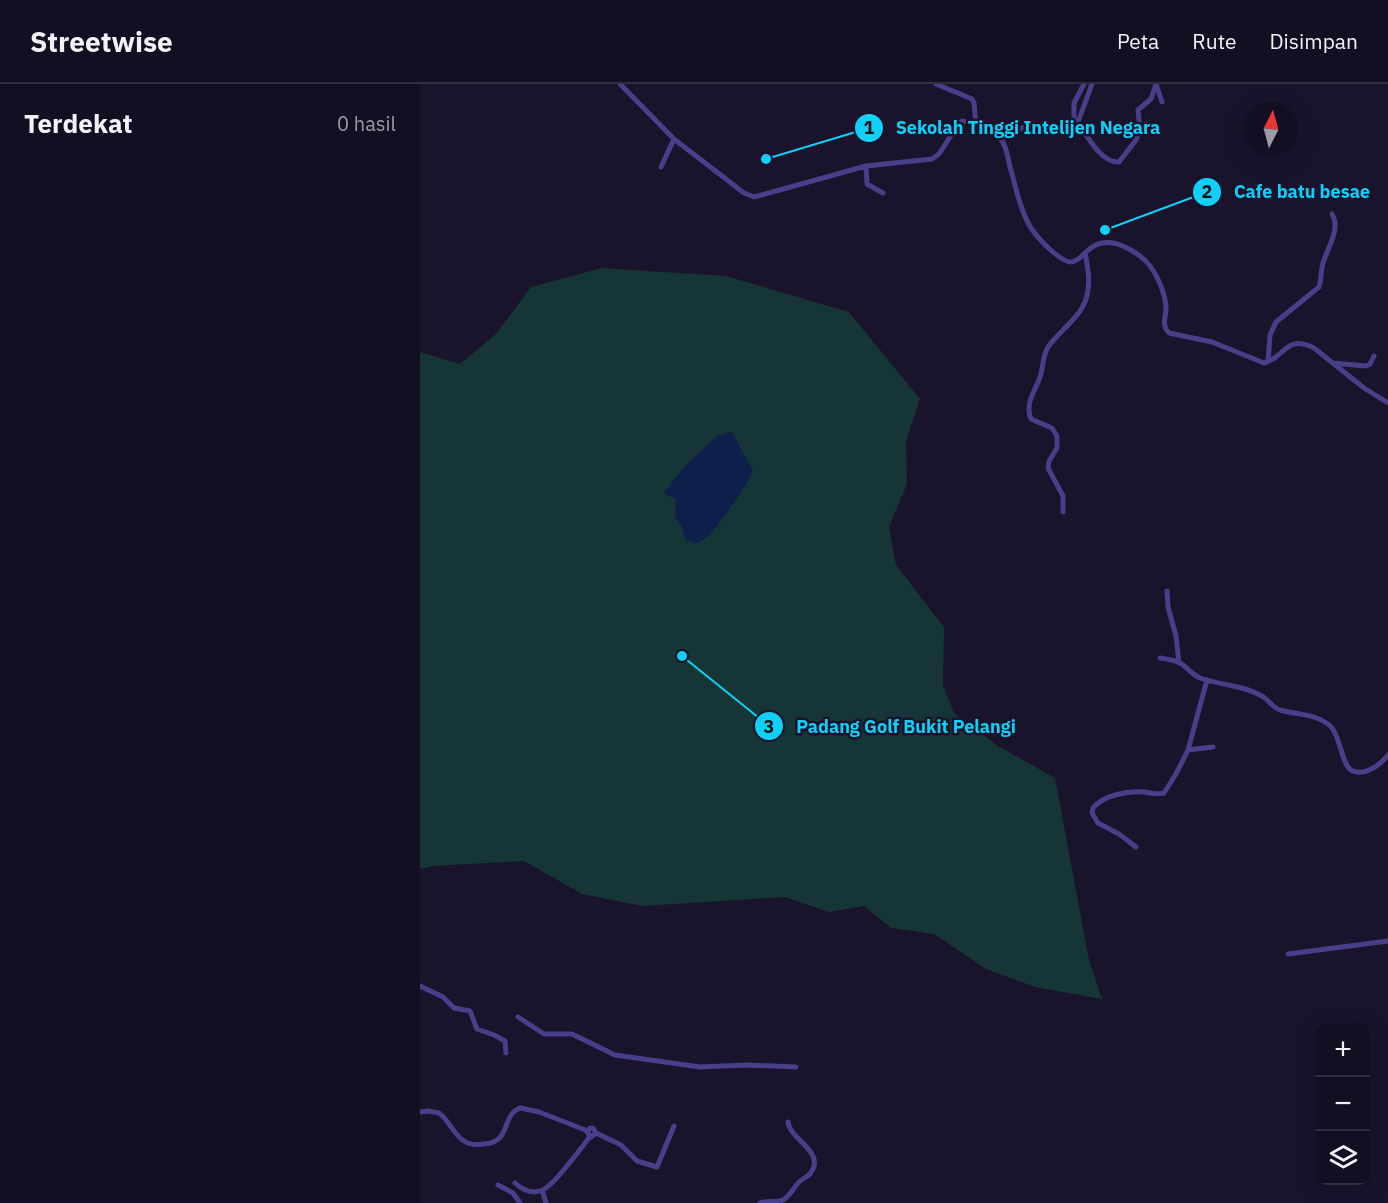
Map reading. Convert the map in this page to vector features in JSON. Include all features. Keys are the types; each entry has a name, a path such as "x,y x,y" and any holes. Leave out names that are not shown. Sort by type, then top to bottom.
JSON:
{"street":[{"path":"620,84 674,139 744,193 754,197 866,166 932,159 939,154 958,123 962,121 976,124 1001,140 1023,213 1043,242 1067,261 1075,261 1094,245 1106,241 1132,250 1148,263 1160,285 1166,306 1164,326 1168,332 1212,342 1258,362 1268,362 1295,343 1314,348 1364,388 1388,403"},
{"path":"936,84 972,99 975,103 976,124"},
{"path":"1084,84 1074,103 1076,121 1088,138 1107,159 1113,162 1119,162 1136,140 1140,130 1137,110 1151,99 1156,84"},
{"path":"1001,140 1024,127 1060,129 1076,121 1092,84"},
{"path":"1156,84 1162,102"},
{"path":"661,167 674,139"},
{"path":"866,166 867,184 884,193"},
{"path":"1268,362 1270,335 1276,322 1319,287 1323,263 1335,228 1336,222 1332,214"},
{"path":"1063,512 1063,496 1048,468 1049,461 1057,448 1057,436 1052,428 1031,419 1029,403 1041,375 1047,349 1083,309 1089,279 1085,253"},
{"path":"1333,363 1366,366 1374,357"},
{"path":"1167,591 1168,608 1176,636 1179,663"},
{"path":"1160,658 1179,663 1198,677 1263,696 1271,705 1281,710 1308,715 1328,724 1334,729 1347,766 1352,771 1371,769 1388,755"},
{"path":"1136,847 1098,822 1092,813 1093,808 1103,799 1111,796 1139,792 1164,793 1188,750 1207,680"},
{"path":"1188,750 1213,747"},
{"path":"1288,954 1388,941"},
{"path":"420,986 443,997 454,1008 470,1011 478,1030 505,1041 506,1053"},
{"path":"518,1017 544,1034 572,1034 615,1055 700,1067 747,1065 796,1067"},
{"path":"420,1112 439,1113 456,1134 470,1144 487,1144 500,1140 512,1112 521,1108 539,1112 594,1136 596,1133 621,1145 637,1161 657,1167 674,1126"},
{"path":"760,1203 784,1199 811,1173 814,1166 814,1158 790,1130 788,1122"},
{"path":"515,1183 527,1194 535,1196 543,1193 555,1182 589,1133"},
{"path":"498,1185 513,1194 520,1203"},
{"path":"543,1193 546,1203"}],"green space":[{"path":"602,268 726,276 849,312 920,399 906,441 907,484 889,527 896,565 944,627 943,685 954,713 998,746 1055,778 1089,960 1102,999 1035,987 986,969 934,934 891,928 864,906 829,912 785,897 642,906 582,894 524,861 433,866 420,869 420,352 460,364 496,334 531,287"}],"water":[{"path":"732,432 753,471 739,496 716,527 705,539 696,544 685,539 682,527 675,518 676,499 664,493 684,467 717,436"}],"place":[{"name":"Sekolah Tinggi Intelijen Negara","path":"766,159"},
{"name":"Cafe batu besae","path":"1105,230"},
{"name":"Padang Golf Bukit Pelangi","path":"682,656"}]}
